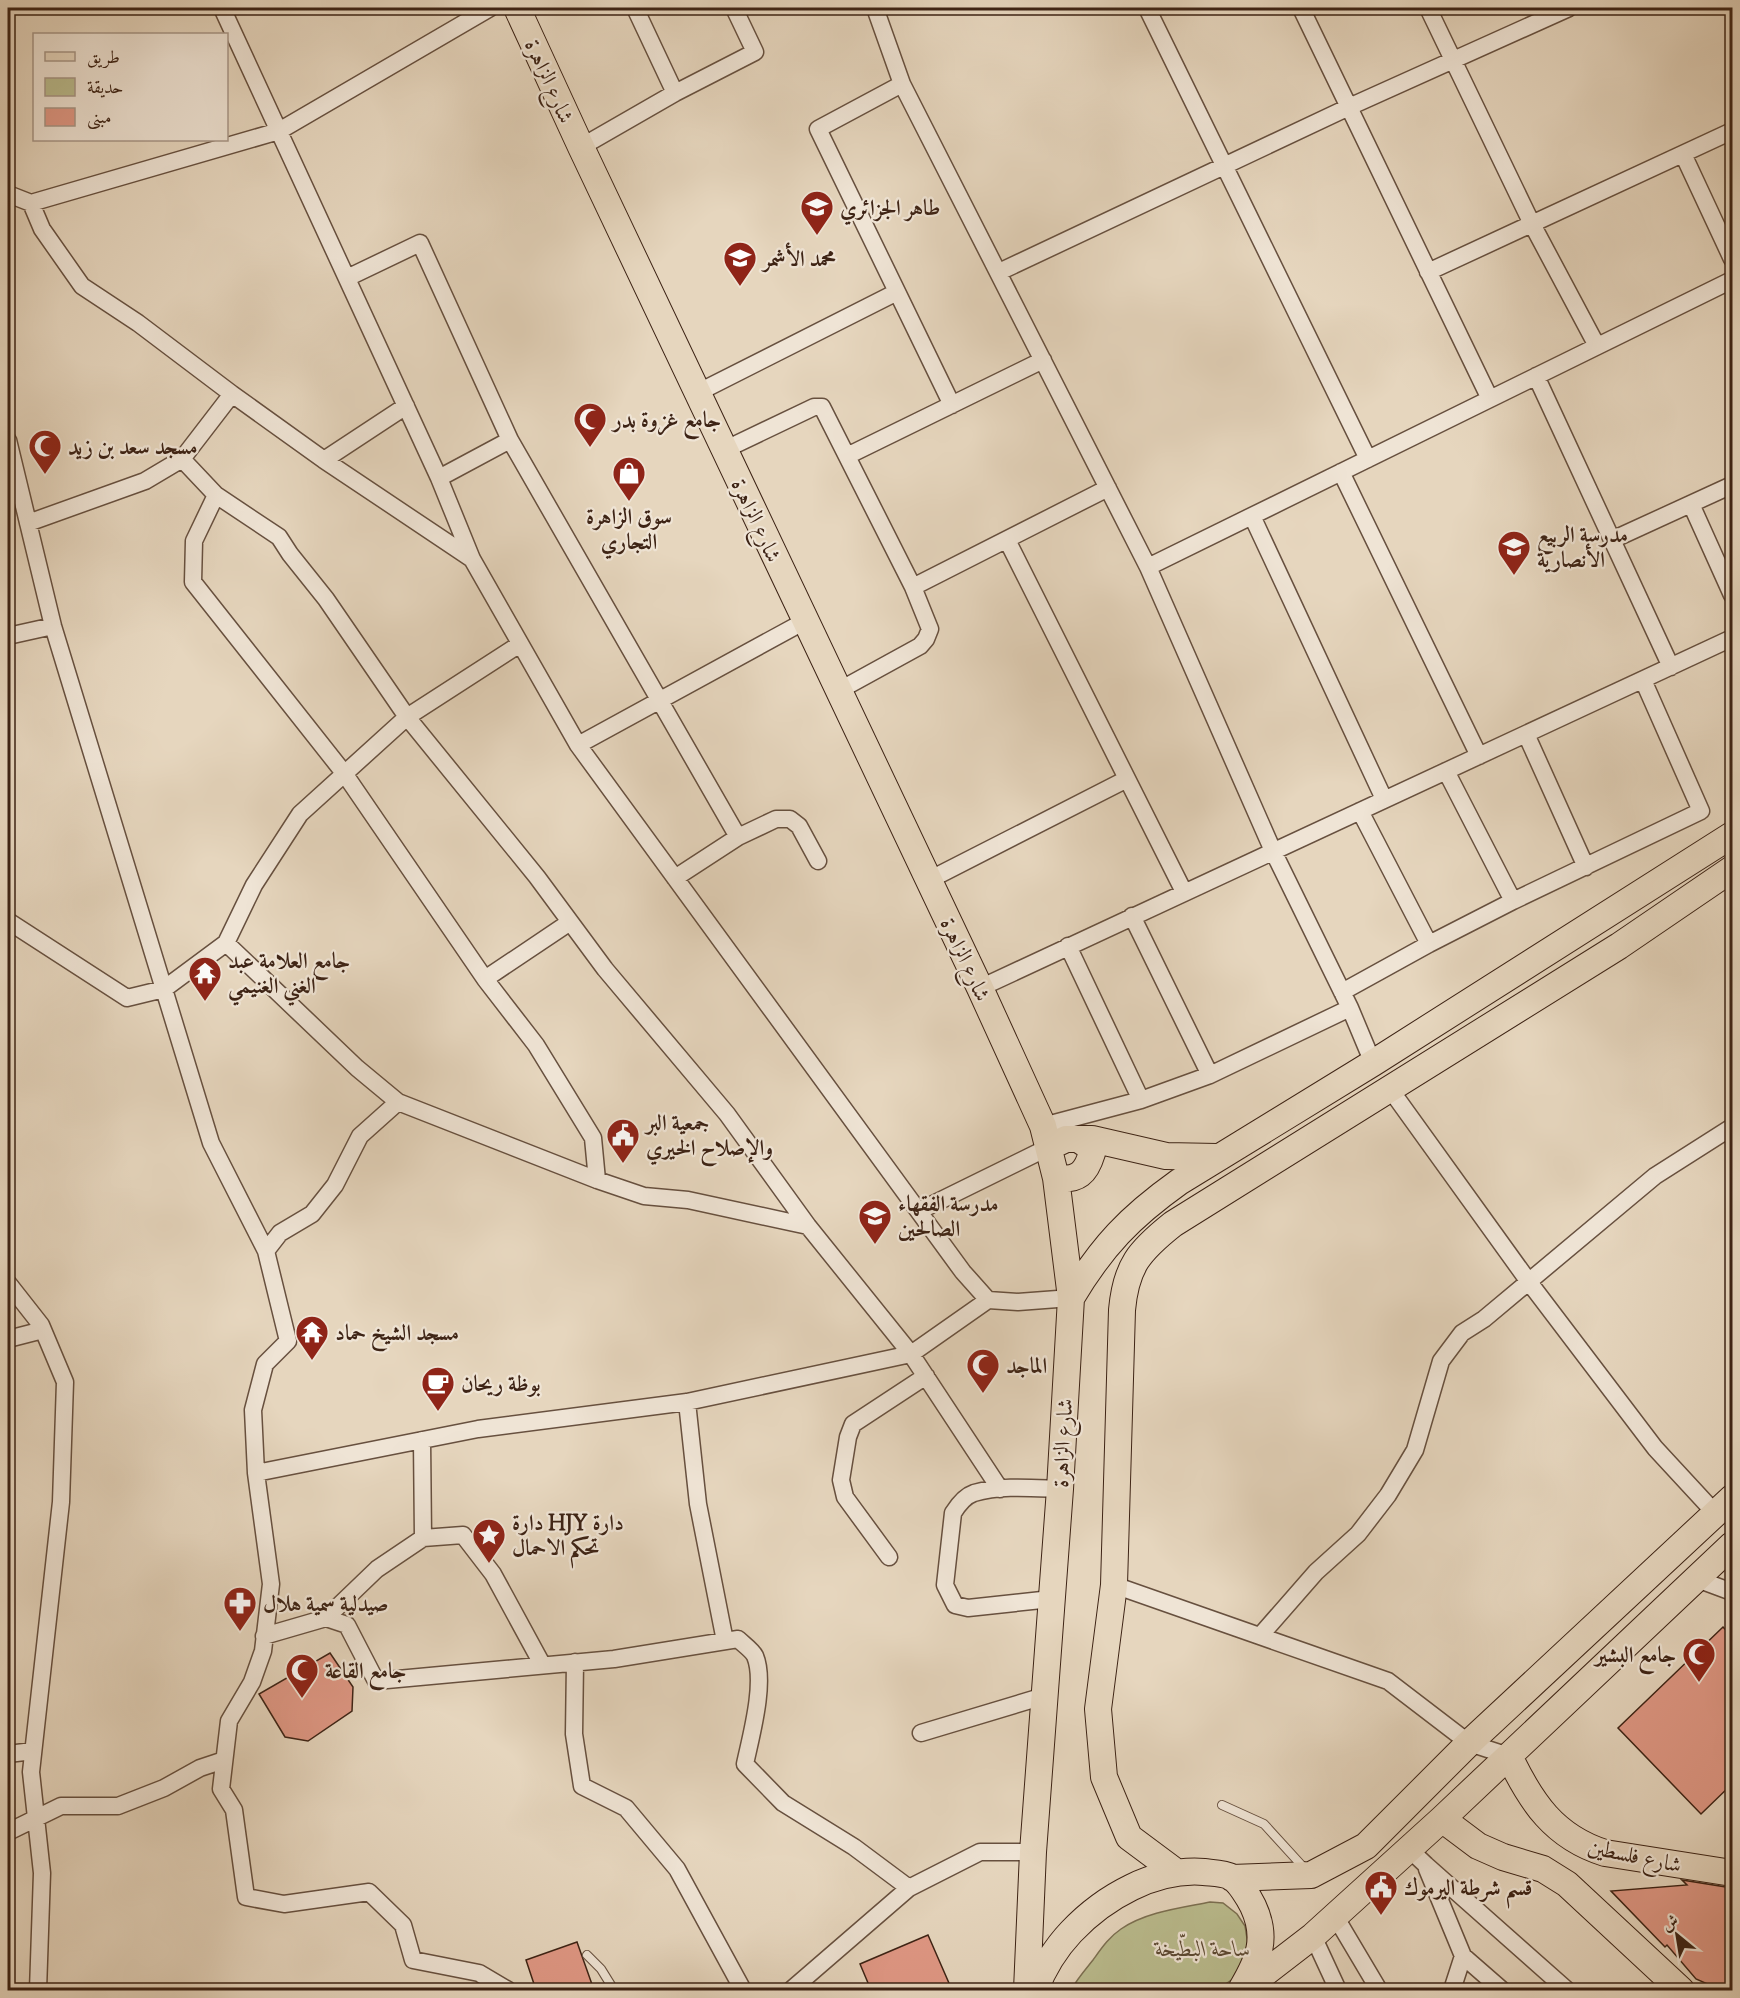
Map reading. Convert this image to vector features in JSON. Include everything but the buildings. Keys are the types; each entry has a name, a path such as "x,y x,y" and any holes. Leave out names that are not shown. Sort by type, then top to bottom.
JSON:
{"main road":[{"name":"شارع الزاهرة","path":"517,8 980,988 1046,1137 1056,1178 1071,1298 1060,1489 1033,1852 1027,1990"},
{"path":"1071,1298 1099,1254 1116,1234 1161,1195 1217,1157 1732,835"},
{"path":"1176,1872 1129,1837 1104,1777 1098,1709 1114,1585 1122,1310 1124,1287 1129,1273 1147,1247 1173,1224 1619,946 1732,869"},
{"path":"1046,1137 1092,1139 1166,1156 1217,1157"},
{"path":"1056,1178 1070,1178 1083,1172 1088,1166 1092,1153 1087,1145 1077,1139"},
{"path":"1035,1990 1048,1962 1070,1933 1110,1899 1142,1883 1176,1872 1193,1871 1232,1878 1311,1875 1366,1846 1469,1743 1724,1506"},
{"path":"1242,1990 1313,1936 1335,1916 1417,1857 1442,1819 1732,1545"},
{"name":"شارع فلسطين","path":"1509,1756 1539,1808 1569,1838 1588,1848 1605,1853 1732,1873"},
{"path":"1442,1819 1478,1846 1503,1857 1543,1869 1567,1884 1681,1990"},
{"path":"1567,1884 1588,1848"},
{"path":"1232,1878 1251,1903 1262,1933 1260,1951 1242,1990"}],"street":[{"path":"222,8 439,478 472,559 578,746 963,1272 988,1300"},
{"path":"8,194 31,203 279,131 490,8"},
{"path":"635,8 675,93"},
{"path":"581,147 675,93 755,52 734,8"},
{"path":"875,8 902,84 1148,567 1273,851 1350,1008 1372,1062"},
{"path":"1147,8 1368,459"},
{"path":"1301,8 1490,399"},
{"path":"1428,8 1532,224 1597,346"},
{"path":"999,272 1349,107 1569,8"},
{"path":"902,84 818,129 952,405"},
{"path":"1428,272 1732,131"},
{"path":"1683,154 1732,259"},
{"path":"31,203 42,229 82,286 138,323 324,460 472,559"},
{"path":"347,278 420,243 510,440 738,837"},
{"path":"1148,567 1732,280"},
{"path":"697,393 897,292"},
{"path":"847,456 1043,360"},
{"path":"1536,376 1671,667"},
{"path":"27,522 145,481 182,459 232,394"},
{"path":"324,460 406,406"},
{"path":"724,450 814,407 822,407 913,587 930,629 926,639 920,646 838,691"},
{"path":"8,440 53,626 211,1143 266,1251 288,1341 265,1364 253,1410 256,1473 271,1584 263,1651 252,1682 229,1721 221,1789 234,1810 246,1897 284,1904 369,1892 403,1925 413,1959 478,1973 508,1990"},
{"path":"439,478 510,440"},
{"path":"182,459 216,495 279,537 290,555 326,599 407,717 537,876 605,969 727,1114 808,1226 911,1354 1000,1490"},
{"path":"1341,472 1479,756"},
{"path":"1612,540 1732,485"},
{"path":"913,587 1108,489"},
{"path":"216,495 194,541 193,582 344,773 485,979 536,1045 593,1138 597,1180"},
{"path":"1691,504 1732,595"},
{"path":"1252,516 1384,800"},
{"path":"1007,540 1184,892"},
{"path":"578,746 805,621"},
{"path":"8,636 53,626"},
{"path":"980,988 1732,638"},
{"path":"8,921 127,998 164,989 226,943 254,885 300,814 407,717 520,644"},
{"path":"1342,992 1513,901 1701,811 1642,680"},
{"path":"1526,734 1586,867"},
{"path":"1446,771 1513,901"},
{"path":"929,880 1127,779"},
{"path":"1360,811 1429,944"},
{"path":"675,878 738,837 776,819 790,819 799,826 818,861"},
{"path":"1132,916 1210,1075"},
{"path":"485,979 570,922"},
{"path":"226,943 357,1068 398,1102 597,1180 644,1196 688,1200 808,1226"},
{"path":"1068,946 1141,1100"},
{"path":"919,1211 1046,1137 1210,1075 1350,1008"},
{"path":"1390,1089 1529,1282 1655,1448 1724,1506"},
{"path":"266,1251 279,1233 312,1214 335,1185 360,1136 398,1102"},
{"path":"1260,1636 1316,1572 1358,1534 1388,1495 1415,1450 1441,1361 1462,1333 1484,1319 1655,1176 1732,1127"},
{"path":"8,1283 41,1325 65,1382 62,1502 31,1772 42,1872 38,1990"},
{"path":"256,1473 478,1429 687,1402 911,1354 988,1300 1018,1302 1071,1298"},
{"path":"8,1339 43,1330"},
{"path":"889,1557 845,1497 841,1480 848,1437 853,1424 926,1376"},
{"path":"687,1402 698,1504 725,1641"},
{"path":"422,1440 423,1538"},
{"path":"1052,1599 968,1608 955,1605 945,1585 953,1513 959,1503 972,1494 1000,1490 1060,1489"},
{"path":"264,1636 326,1617 377,1569 423,1538 463,1534 493,1574 542,1664"},
{"path":"1696,1579 1732,1592"},
{"path":"1114,1585 1388,1681 1469,1743 1509,1756"},
{"path":"326,1617 347,1624 376,1681 614,1659 738,1639 754,1655 758,1676 756,1710 745,1764 783,1803 854,1847 909,1888"},
{"path":"575,1662 574,1734 582,1786 626,1808 677,1869 743,1990"},
{"path":"921,1733 1044,1696"},
{"path":"8,1754 33,1751"},
{"path":"8,1832 61,1806 118,1806 165,1788 200,1768 224,1760"},
{"path":"791,1990 909,1888 980,1851 1033,1852"},
{"path":"1417,1857 1463,1956 1502,1990"},
{"path":"1417,1857 1568,1990"},
{"path":"1335,1916 1379,1990"},
{"path":"1313,1936 1338,1990"},
{"path":"1452,1990 1463,1956"}],"lane":[{"path":"1222,1804 1264,1824 1311,1875"},
{"path":"587,1955 601,1969 614,1990"}],"green space":[{"name":"ساحة البطّيخة","path":"1210,1902 1223,1903 1237,1914 1245,1926 1248,1945 1237,1976 1217,1990 1071,1990 1105,1943 1121,1929 1141,1918"}],"place":[{"name":"طاهر الجزائري","path":"817,236"},
{"name":"محمد الأشمر","path":"740,287"},
{"name":"جامع غزوة بدر","path":"590,448"},
{"name":"مسجد سعد بن زيد","path":"45,475"},
{"name":"سوق الزاهرة التجاري","path":"629,502"},
{"name":"مدرسة الربيع الأنصارية","path":"1514,576"},
{"name":"جامع العلامة عبد الغني الغنيمي","path":"205,1002"},
{"name":"جمعية البر والإصلاح الخيري","path":"623,1164"},
{"name":"مدرسة الفقهاء الصالحين","path":"875,1245"},
{"name":"مسجد الشيخ حماد","path":"312,1361"},
{"name":"الماجد","path":"983,1394"},
{"name":"بوظة ريحان","path":"438,1412"},
{"name":"دارة HJY دارة تحكم الاحمال","path":"489,1564"},
{"name":"صيدلية سمية هلال","path":"240,1632"},
{"name":"جامع البشير","path":"1699,1683"},
{"name":"جامع القاعة","path":"302,1699"},
{"name":"قسم شرطة اليرموك","path":"1381,1916"}]}
